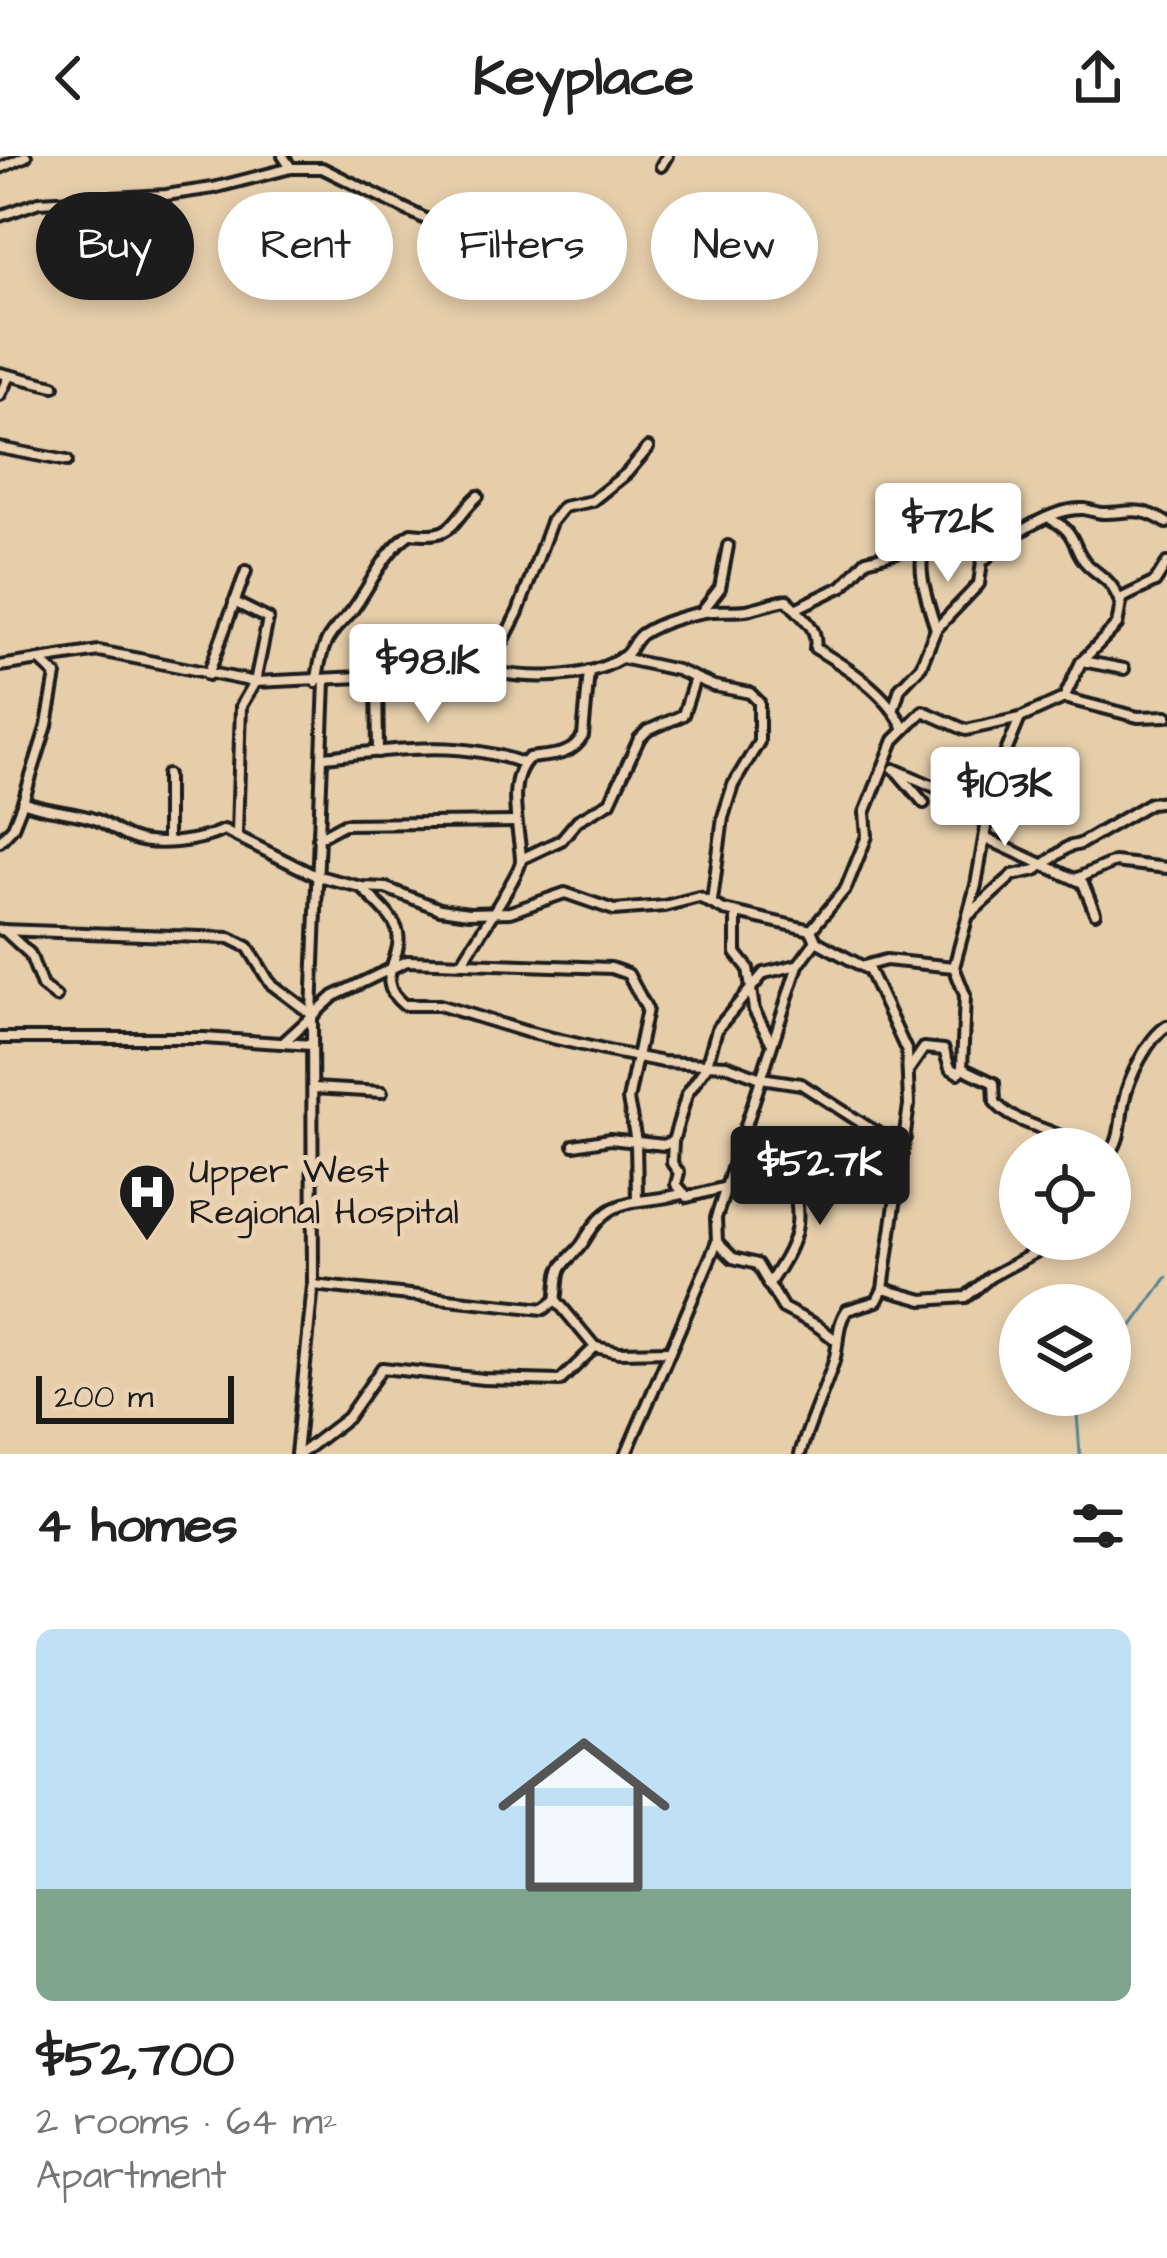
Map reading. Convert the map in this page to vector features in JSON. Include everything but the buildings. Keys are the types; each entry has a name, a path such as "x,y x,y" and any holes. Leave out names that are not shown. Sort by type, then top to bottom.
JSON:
{"street":[{"path":"0,168 26,156"},
{"path":"284,156 291,168"},
{"path":"661,166 667,156"},
{"path":"0,216 39,202 166,195 291,168 322,168 417,212"},
{"path":"0,395 4,375 54,386"},
{"path":"0,448 67,461"},
{"path":"488,671 518,612 551,522 563,507 592,501 627,473 648,448"},
{"path":"298,1454 314,1285 314,875 325,757 320,681 324,646 404,537 438,535 478,496"},
{"path":"982,562 1021,530 1067,511 1104,513 1132,508 1167,523"},
{"path":"1050,519 1071,532 1084,561 1111,582 1120,603"},
{"path":"787,600 795,609 843,586 866,560 904,550 921,537 978,530 985,538 979,584 936,629 920,666 900,688 894,708"},
{"path":"934,535 920,555 936,629"},
{"path":"701,612 720,588 728,546"},
{"path":"1064,698 1081,662 1117,625 1125,596 1155,581 1167,563"},
{"path":"208,674 246,571"},
{"path":"0,666 99,651 255,682 488,671 575,677 621,658 641,634 701,612 752,609 787,600"},
{"path":"787,600 816,632 815,648 862,678 894,708 904,729"},
{"path":"234,602 268,619 255,682 241,706 234,812 237,834"},
{"path":"621,658 750,693 759,702 759,742 734,785 723,817 712,902"},
{"path":"1081,662 1093,660 1124,669"},
{"path":"0,841 13,827 47,725 56,675 41,661"},
{"path":"521,859 515,822 523,763 572,752 579,744 590,671"},
{"path":"377,676 378,752"},
{"path":"463,961 521,859 561,840 578,820 610,802 639,739 683,715 695,678"},
{"path":"811,930 846,888 867,836 865,813 890,766 894,740 923,710 966,730 1020,718 1064,698 1138,717 1167,716"},
{"path":"908,1072 924,1048 944,1050 950,1068 958,1073 962,1068 965,995 954,967 994,782 1020,718"},
{"path":"325,757 488,750 523,763"},
{"path":"890,766 990,811"},
{"path":"890,766 924,803"},
{"path":"167,775 167,840"},
{"path":"968,915 1013,875 1045,864 1150,803 1167,801"},
{"path":"23,802 46,812 96,819 149,843 200,841 224,830 314,875 386,888 440,909 510,912 565,893 614,910 664,906 699,897 736,913 811,930"},
{"path":"317,838 344,824 515,822"},
{"path":"985,838 1075,879 1085,886 1095,914"},
{"path":"1075,879 1114,862 1167,868"},
{"path":"362,887 398,927 399,943 388,969 392,990 404,1005 440,1005 527,1032 706,1067 727,1065 761,1078 801,1084 879,1134"},
{"path":"736,913 736,953 748,968 756,1017 772,1043"},
{"path":"2,930 230,938 248,947 270,983 312,1014"},
{"path":"2,930 30,955 42,986 56,997"},
{"path":"800,1454 834,1363 838,1323 847,1310 877,1301 883,1288 905,1138 908,1072 906,1046 864,966 816,940 811,930"},
{"path":"626,1454 717,1242 716,1218 772,1043 798,965 816,940"},
{"path":"864,966 886,960 954,967"},
{"path":"285,1041 334,996 407,961 611,968 628,974 647,1009 628,1100 636,1141 637,1200"},
{"path":"682,1194 672,1163 673,1141 687,1094 706,1067 717,1029 766,971 798,965"},
{"path":"1122,1128 1129,1086 1155,1034 1167,1025"},
{"path":"0,1038 312,1045"},
{"path":"962,1068 994,1083 995,1102 1006,1114 1040,1128"},
{"path":"313,1088 382,1092"},
{"path":"739,1146 806,1157 824,1142 879,1134 905,1138"},
{"path":"574,1145 610,1139 664,1145 673,1141"},
{"path":"314,1285 544,1309 556,1300 560,1270 609,1208 726,1187 767,1154"},
{"path":"768,1285 797,1238 800,1218 788,1156"},
{"path":"717,1242 733,1258 754,1262 783,1308 837,1341"},
{"path":"883,1288 922,1300 966,1297 1021,1260"},
{"path":"556,1300 595,1347 619,1352 670,1351"},
{"path":"298,1454 347,1418 382,1368 483,1379 560,1381 595,1347"}],"waterway":[{"path":"1131,1327 1167,1277"},
{"path":"1077,1416 1080,1454"}],"place":[{"name":"Upper West Regional Hospital","path":"147,1243"}]}
